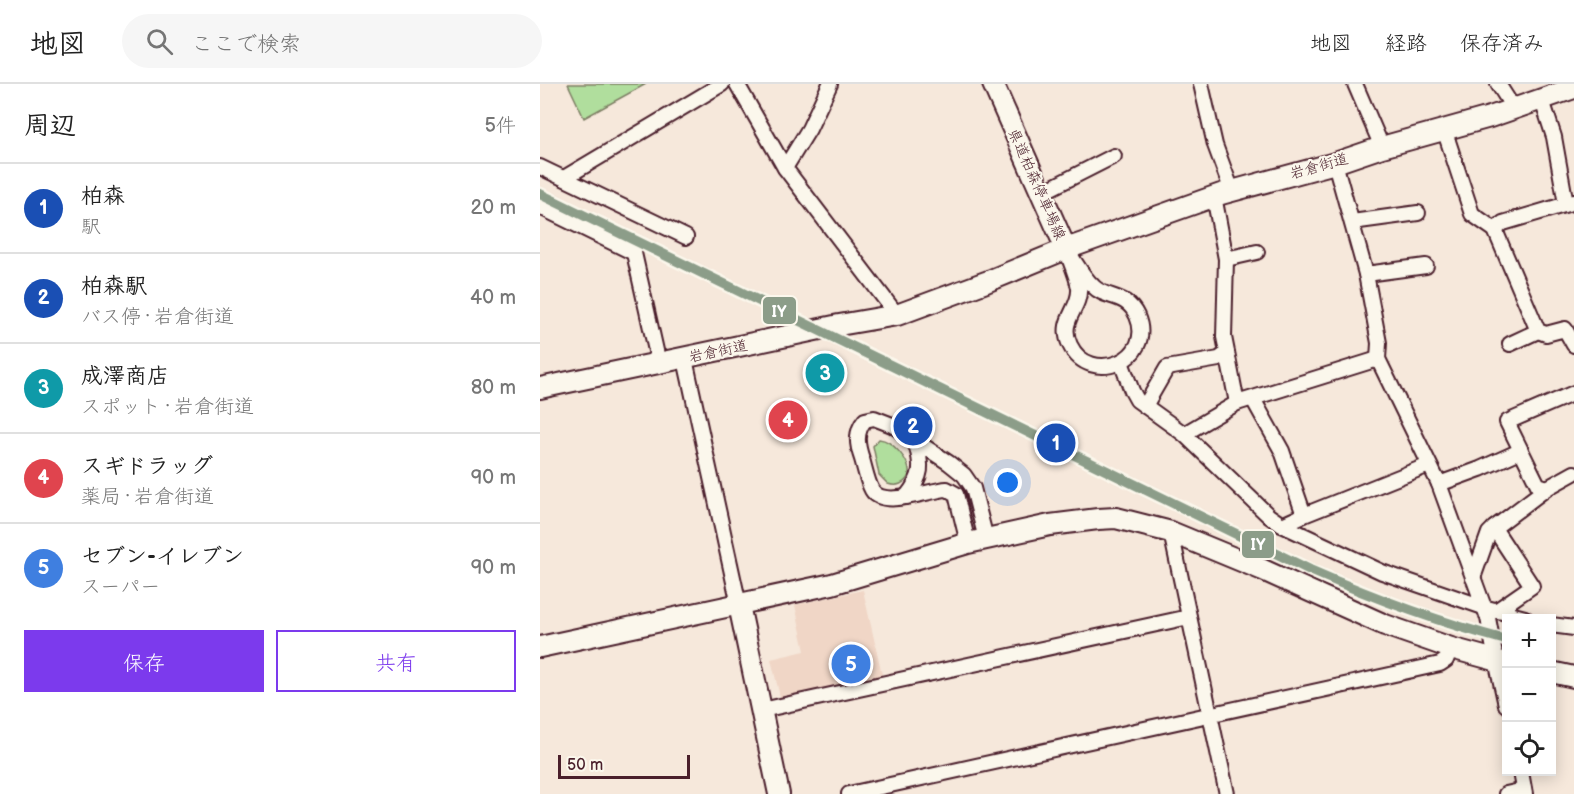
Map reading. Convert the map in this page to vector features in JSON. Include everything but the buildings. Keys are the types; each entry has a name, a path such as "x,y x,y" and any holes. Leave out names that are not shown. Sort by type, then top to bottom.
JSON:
{"street":[{"path":"564,178 722,84"},
{"path":"737,84 785,168 897,315"},
{"path":"785,168 809,129 830,84"},
{"path":"1201,84 1223,194 1226,259 1224,337 1237,403"},
{"path":"1354,84 1382,147"},
{"path":"1498,84 1514,109"},
{"name":"県道柏森停車場線","path":"897,315 966,290 1066,249 997,86"},
{"name":"岩倉街道","path":"1066,249 1223,194 1514,109 1574,88"},
{"path":"1496,230 1503,223 1570,203 1554,137 1542,100"},
{"path":"1444,129 1472,214 1496,230 1538,331"},
{"path":"1041,193 1114,156"},
{"path":"1335,163 1366,274 1379,343 1378,359 1439,484 1473,578 1490,609 1488,618 1501,662"},
{"path":"540,166 686,237"},
{"path":"540,207 634,253 659,364"},
{"path":"1352,222 1418,213"},
{"path":"1066,249 1094,288 1104,294 1118,297 1128,304 1136,315 1140,335 1132,352 1121,362 1102,366 1090,364 1075,353 1069,344 1066,326 1079,290 1066,249"},
{"path":"1226,259 1257,252"},
{"path":"1366,274 1425,266"},
{"name":"岩倉街道","path":"540,388 897,315"},
{"path":"1510,344 1538,331 1546,334 1565,329 1574,345"},
{"path":"1145,406 1167,368 1219,359 1227,353"},
{"path":"685,359 779,794"},
{"path":"1184,434 1227,411 1237,403 1378,359"},
{"path":"1121,362 1137,400 1184,434 1269,516 1282,525 1382,572 1509,614"},
{"path":"1547,488 1538,485 1507,422 1574,393"},
{"path":"1253,399 1282,451 1304,515"},
{"path":"874,418 892,425 964,475 973,488 977,541 956,494 947,489 906,497 881,498 873,491 860,455 857,435 859,427 865,420 874,418"},
{"path":"906,497 915,487 920,473 921,461 915,441"},
{"path":"1439,484 1520,451"},
{"path":"1282,525 1429,465"},
{"path":"1473,578 1489,533 1547,488 1574,473"},
{"path":"540,647 832,584 977,541 1050,525 1116,518 1147,524 1171,532 1263,570 1361,615 1451,648 1501,662"},
{"path":"1490,609 1532,586 1494,528"},
{"path":"1171,532 1227,794"},
{"path":"762,710 1189,617"},
{"path":"1556,626 1574,628"},
{"path":"849,794 1440,664 1446,660 1451,648"},
{"path":"1556,673 1574,677"},
{"path":"1506,794 1525,792 1522,776"}],"shaded area":[{"path":"863,590 883,679 781,701 771,659 805,651 795,605"}],"green space":[{"path":"568,84 646,84 584,118"},
{"path":"879,439 895,447 907,464 909,475 900,484 888,484 879,475 873,446"}],"transit line":[{"name":"IY","path":"540,194 1310,570 1407,609 1502,639"}],"place":[{"name":"成澤商店","path":"825,373"},
{"name":"スギドラッグ","path":"788,420"},
{"name":"柏森駅","path":"913,426"},
{"name":"柏森","path":"1056,443"},
{"name":"セブン-イレブン","path":"851,664"}]}
